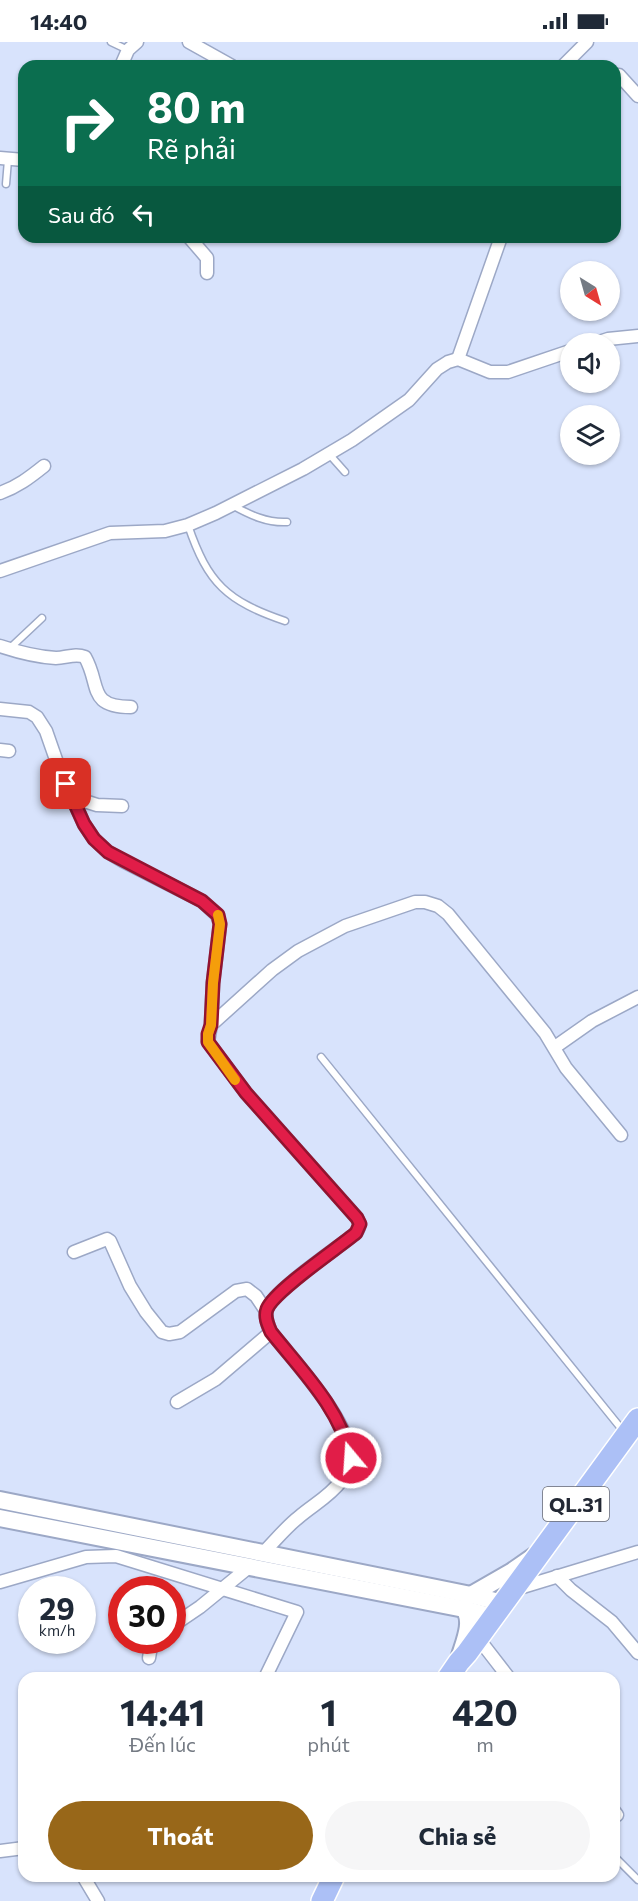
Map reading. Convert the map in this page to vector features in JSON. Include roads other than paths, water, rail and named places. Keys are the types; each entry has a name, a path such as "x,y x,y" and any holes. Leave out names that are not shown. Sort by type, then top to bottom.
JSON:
{"highway":[{"name":"QL.31","path":"453,1670 632,1427"},
{"path":"322,1901 331,1882"}],"street":[{"path":"189,42 221,60"},
{"path":"569,60 587,42"},
{"path":"125,60 133,46"},
{"path":"621,77 638,96"},
{"path":"194,243 207,258 207,273"},
{"path":"458,359 499,243"},
{"path":"620,338 638,336"},
{"path":"0,571 110,533 165,531 188,525 232,505 352,440 409,400 437,369 448,362 458,359 490,372 508,372 560,354"},
{"path":"0,493 14,488 44,466"},
{"path":"4,647 41,657 60,658 80,655 85,657 99,697 108,704 131,707"},
{"path":"0,709 29,712 37,717 46,731 60,771 84,824 94,839 108,852 202,901 218,915 220,924 208,1042 246,1093 360,1224 356,1233 299,1276 272,1301 266,1311"},
{"path":"72,797 97,805 122,806"},
{"path":"211,1025 272,970 298,951 345,926 415,902 425,902 438,906 448,914 474,944 555,1047 566,1068 621,1135"},
{"path":"555,1047 592,1021 638,997"},
{"path":"74,1252 107,1239 110,1240 130,1286 146,1312 162,1332 170,1334 180,1332 236,1291 247,1289 256,1296 266,1311 267,1323 271,1332 326,1400 347,1441 351,1458 348,1469 341,1481 326,1496 298,1518 263,1553"},
{"path":"177,1402 216,1379 271,1332"},
{"path":"0,1500 263,1553 468,1602 542,1550"},
{"path":"0,1518 249,1567 468,1602 503,1603 557,1576 638,1552"},
{"path":"0,1582 86,1557 116,1556 297,1612 268,1672"},
{"path":"186,1616 249,1567"},
{"path":"557,1576 612,1622 638,1653"},
{"path":"453,1670 468,1629 468,1602"},
{"path":"478,1638 504,1672"},
{"path":"149,1658 150,1654"},
{"path":"0,1851 18,1849"},
{"path":"87,1882 98,1901"}],"lane":[{"path":"111,42 133,46"},
{"path":"4,159 6,184"},
{"path":"329,453 345,472"},
{"path":"232,505 260,518 287,522"},
{"path":"188,525 197,552 207,570 230,596 244,605 285,621"},
{"path":"4,647 42,618"},
{"path":"321,1057 632,1427"},
{"path":"620,1862 638,1880"}]}
